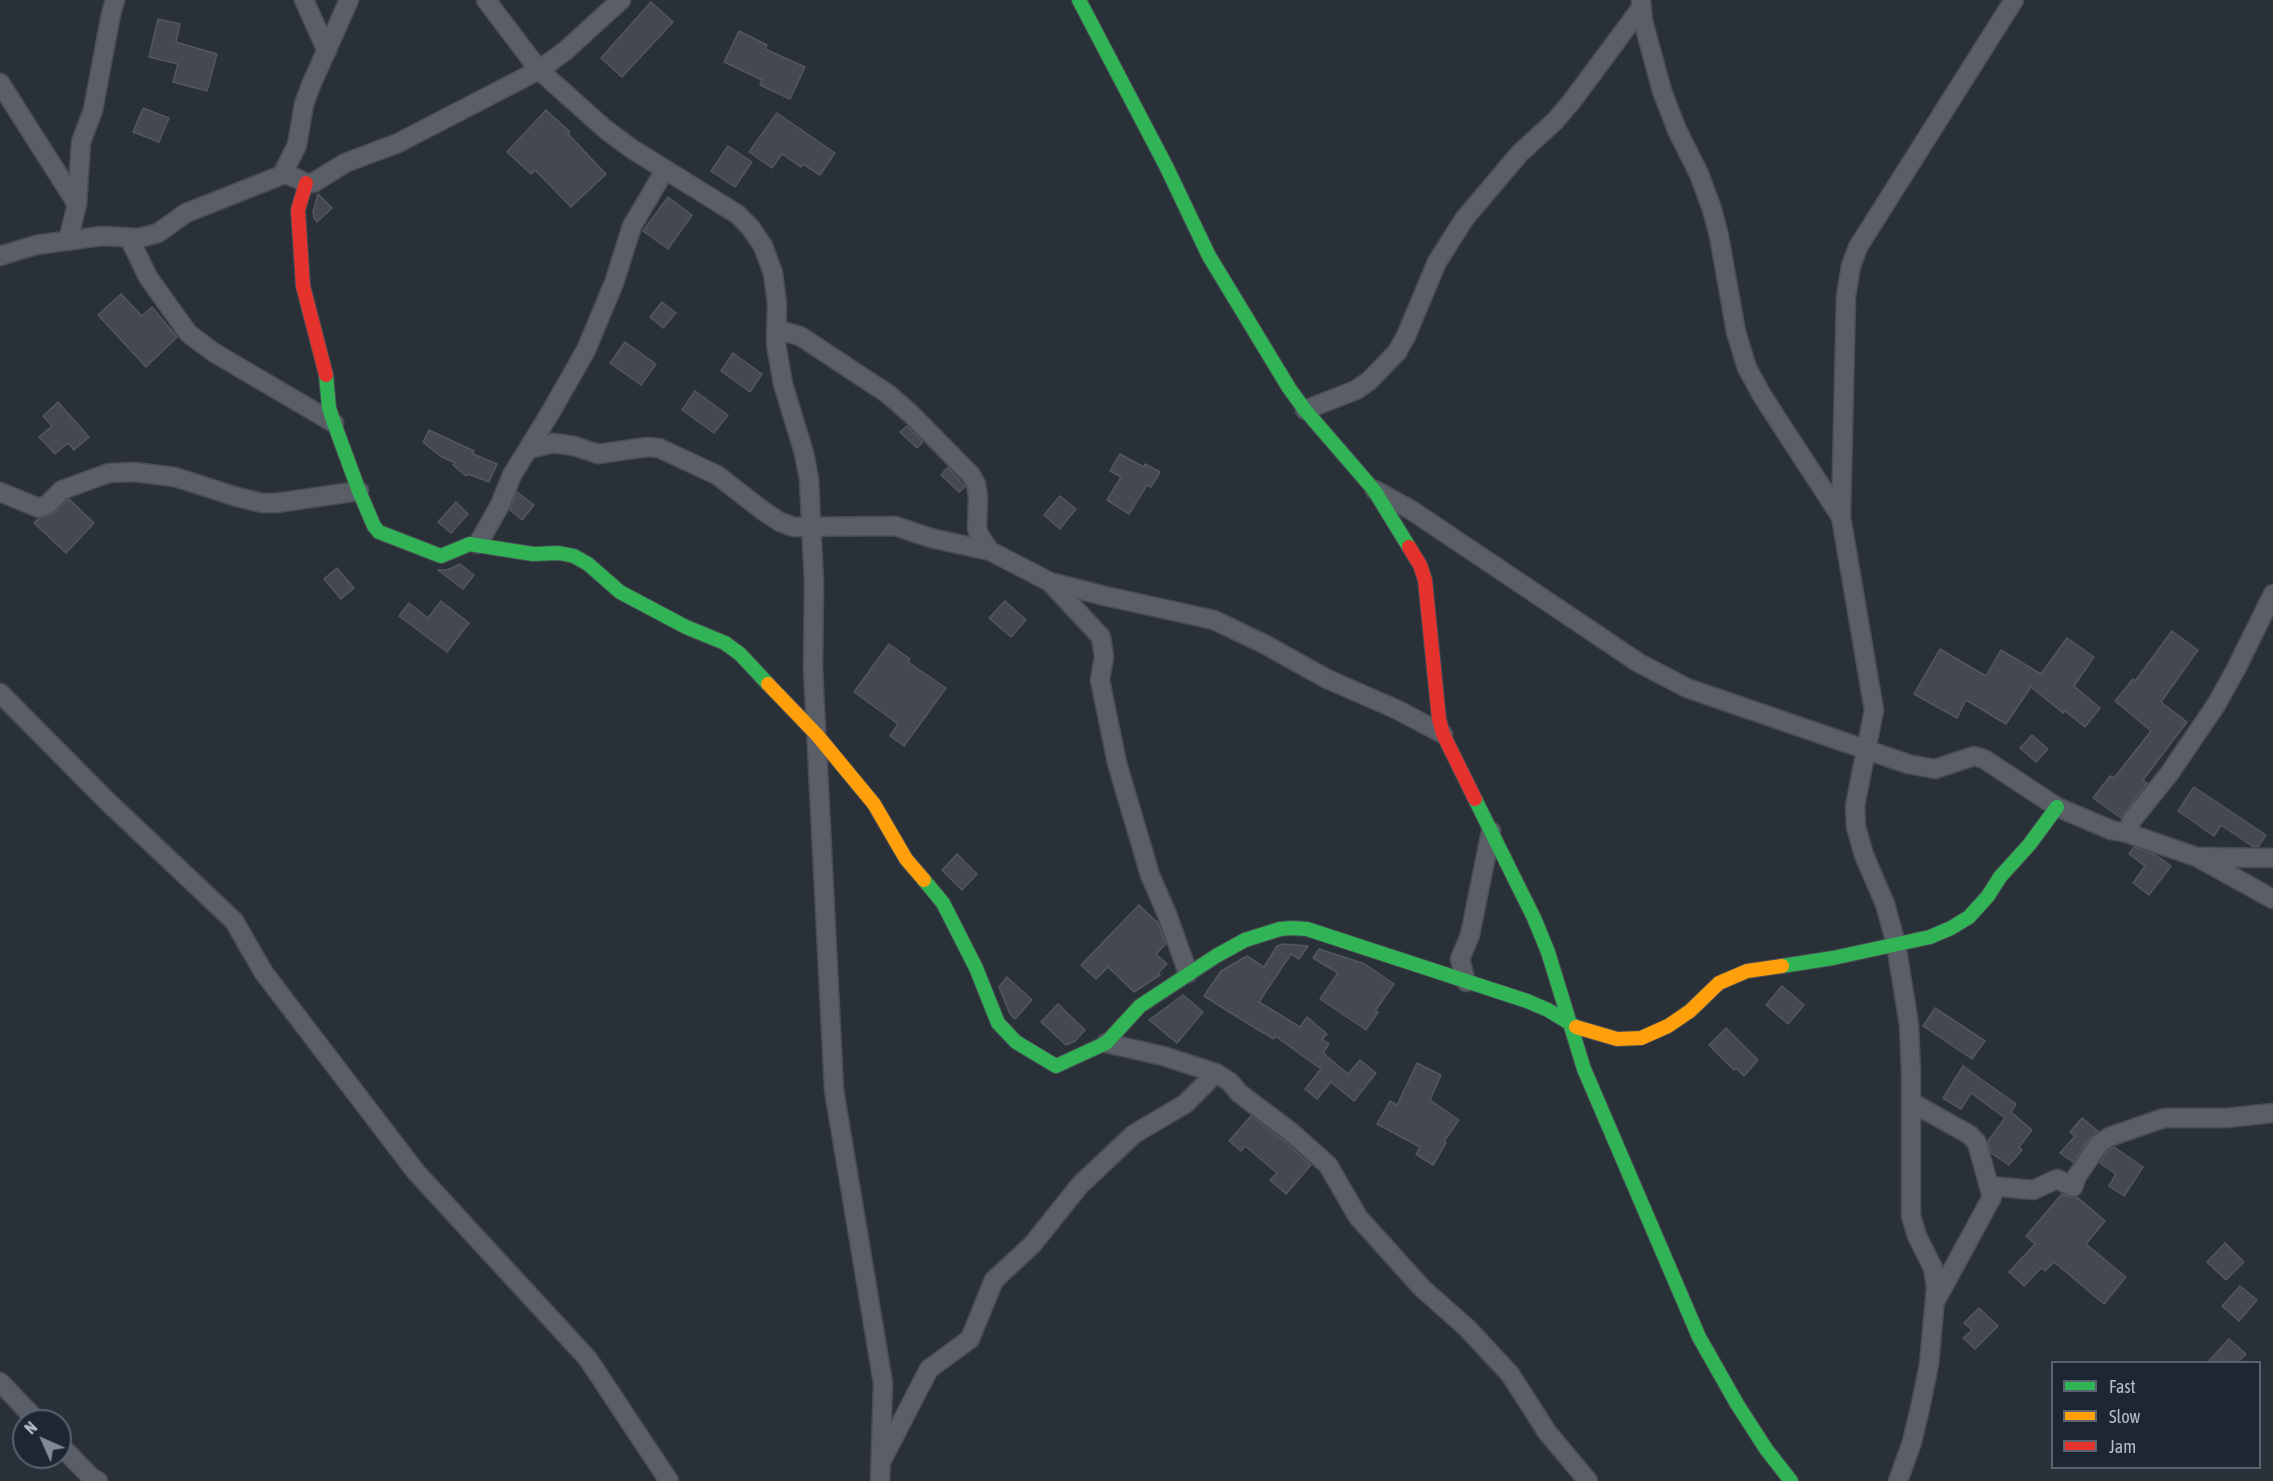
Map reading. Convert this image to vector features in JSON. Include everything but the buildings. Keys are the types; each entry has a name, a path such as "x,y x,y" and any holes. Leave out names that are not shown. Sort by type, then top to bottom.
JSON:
{"street":[{"path":"68,241 77,204 81,142 93,110 115,0"},
{"path":"304,0 327,51"},
{"path":"282,175 297,145 304,104 349,0"},
{"path":"486,0 539,70 605,129 665,170 737,214 750,227 763,246 773,273 777,304 776,344 783,384 804,453 809,479 814,583 813,668 834,1090 883,1383 880,1472"},
{"path":"0,256 36,245 101,236 129,238 158,233 186,213 282,175 313,183 354,158 398,143 539,70 565,51 621,0"},
{"path":"1079,0 1166,166 1209,256 1289,388 1374,490 1420,565 1425,580 1438,708 1443,735 1544,943 1584,1069 1699,1337 1737,1404 1789,1480"},
{"path":"1898,1481 1912,1442 1929,1364 1936,1288 1933,1268 1917,1236 1911,1216 1909,1024 1896,944 1886,904 1864,855 1856,827 1854,806 1874,710 1841,517 1846,296 1851,266 1858,247 2014,0"},
{"path":"1305,410 1356,390 1369,381 1397,351 1406,336 1437,261 1465,218 1520,153 1555,121 1572,101 1641,4"},
{"path":"1641,4 1643,21 1662,91 1712,209 1736,332 1747,368 1763,397 1841,517"},
{"path":"0,83 77,204"},
{"path":"478,544 500,505 512,475 586,350 614,283 632,226 665,170"},
{"path":"306,183 298,210 303,286 325,369 329,408 374,526 387,536 441,555 470,544 478,544 533,554 559,553 574,556 588,564 620,592 686,627 733,648 817,735 874,804 906,858 943,903 976,968 991,1009 1008,1035 1056,1066 1106,1043 1140,1006 1188,973 1245,940 1280,929 1291,928 1307,929 1527,1001 1548,1010 1571,1025 1617,1039 1641,1038 1668,1026 1690,1011 1719,983 1747,971 1833,958 1930,937 1951,928 1969,917 2029,845 2057,807"},
{"path":"129,238 148,277 188,333 213,352 334,423"},
{"path":"777,304 800,336"},
{"path":"776,329 800,336 888,394 971,475 976,484 978,497 977,528 990,551"},
{"path":"549,415 555,426 574,446"},
{"path":"529,449 554,443 574,446 598,454 647,447 659,448 717,475 780,522 794,527 895,526 931,538 990,551 1050,582 1214,620 1266,645 1327,679 1398,710 1443,735"},
{"path":"0,492 39,508 48,504 62,490 109,473 134,472 175,477 262,503 359,491"},
{"path":"1374,490 1411,510 1639,663 1700,694 1867,751 1935,769 1974,756 1984,759 2057,807 2111,830 2127,833 2197,857 2273,899"},
{"path":"1050,582 1101,637 1104,657 1100,680 1117,763 1150,875 1188,973"},
{"path":"2127,833 2132,820 2169,774 2216,705 2273,594"},
{"path":"0,693 107,801 234,921 264,973 416,1172 588,1359 669,1481"},
{"path":"1466,982 1460,959 1474,918 1491,831"},
{"path":"2197,857 2273,858"},
{"path":"1435,972 1460,959"},
{"path":"1106,1043 1162,1056 1216,1073 1291,1132 1328,1165 1358,1217 1422,1288 1467,1328 1510,1374 1547,1432 1588,1481"},
{"path":"880,1472 929,1369 970,1339 994,1280 1032,1245 1080,1185 1134,1134 1185,1104 1216,1073"},
{"path":"1911,1102 1970,1135 1977,1143 1992,1197 1934,1304"},
{"path":"1990,1186 2033,1190 2057,1179 2073,1187 2077,1176 2099,1144 2120,1132 2164,1118 2270,1115"},
{"path":"0,1382 26,1409"},
{"path":"72,1458 91,1478 98,1481"}],"traffic: fast":[{"path":"1079,0 1166,166 1209,256 1289,388 1374,490 1409,547"},
{"path":"326,375 329,408 334,423 359,491 374,526 379,532 441,556 470,544 533,554 559,553 574,556 588,564 620,592 686,627 725,643 740,654 768,684"},
{"path":"1475,799 1534,918 1548,952 1584,1069 1699,1337 1737,1404 1766,1449 1791,1481"},
{"path":"1782,966 1833,958 1930,937 1951,928 1969,917 1988,896 2000,877 2029,845 2057,807"},
{"path":"924,880 943,903 976,968 998,1023 1016,1042 1056,1066 1106,1043 1140,1006 1216,956 1245,940 1280,929 1291,928 1307,929 1527,1001 1548,1010 1576,1027"}],"traffic: slow":[{"path":"768,684 817,735 874,804 906,859 924,880"},
{"path":"1576,1027 1617,1039 1641,1038 1668,1026 1690,1011 1719,983 1747,971 1782,966"}],"traffic: jam":[{"path":"306,183 298,210 303,286 326,375"},
{"path":"1409,547 1420,565 1425,580 1439,719 1443,734 1475,799"}]}
